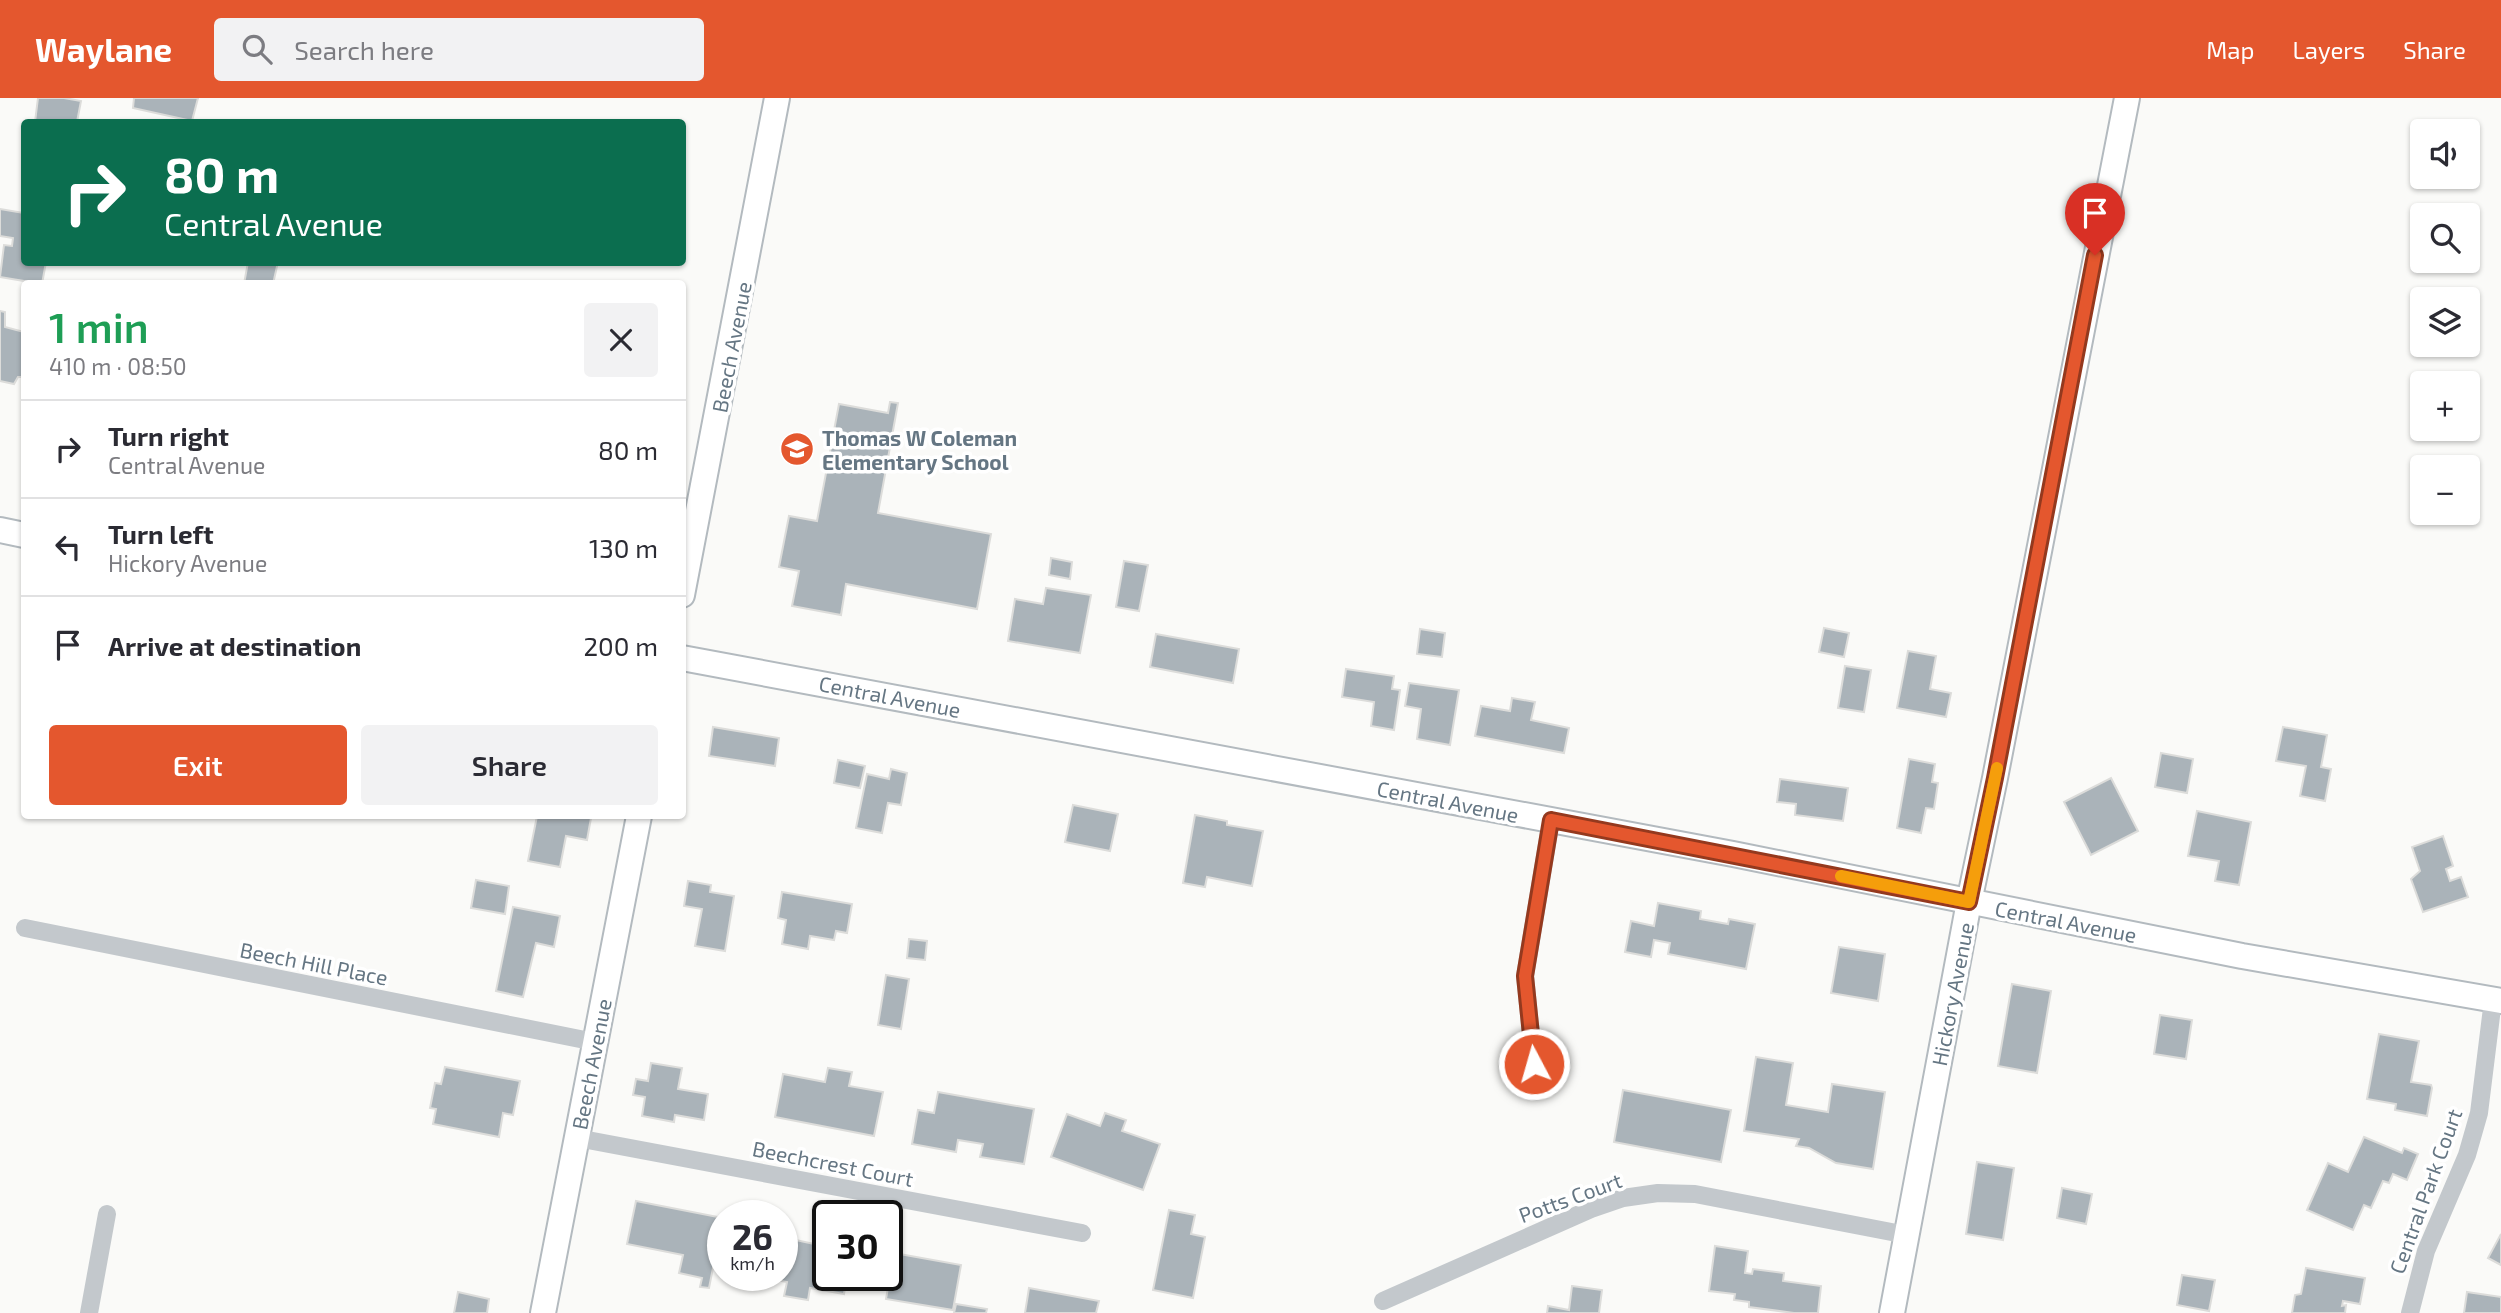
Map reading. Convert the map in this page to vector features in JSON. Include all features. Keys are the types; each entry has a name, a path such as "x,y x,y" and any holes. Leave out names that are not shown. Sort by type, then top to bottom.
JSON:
{"street":[{"name":"Beech Avenue","path":"686,574 777,98"},
{"name":"Hickory Avenue","path":"1892,1313 1969,902 2127,98"},
{"path":"0,530 21,534"},
{"name":"Central Avenue","path":"686,659 1551,820 2242,956 2497,1001"},
{"name":"Beech Avenue","path":"543,1313 638,819"},
{"path":"1534,1064 1525,976 1551,820"},
{"name":"Beech Hill Place","path":"24,928 595,1042"},
{"name":"Central Park Court","path":"2410,1313 2426,1251 2467,1155 2479,1114 2497,1001"},
{"name":"Beechcrest Court","path":"577,1138 1082,1233"},
{"name":"Potts Court","path":"1383,1301 1591,1209 1623,1198 1658,1193 1695,1194 1906,1235"},
{"path":"89,1313 107,1214"}],"building":[{"path":"38,98 81,101 78,119 35,119"},
{"path":"134,98 198,98 193,119 133,108"},
{"path":"0,209 21,212 21,266 45,266 43,280 0,277 4,245 12,246 13,238 0,236"},
{"path":"247,266 277,266 274,280 245,280"},
{"path":"0,311 5,312 5,327 21,331 21,377 18,377 14,384 0,381"},
{"path":"890,402 898,403 878,513 991,534 977,609 846,584 841,615 792,606 799,571 779,567 789,516 817,521 839,404 888,413"},
{"path":"1051,558 1072,562 1070,579 1049,575"},
{"path":"1124,561 1148,565 1139,611 1116,607"},
{"path":"1046,588 1091,595 1080,653 1008,641 1015,599 1043,604"},
{"path":"1824,628 1849,633 1844,657 1819,652"},
{"path":"1420,629 1445,633 1442,657 1417,654"},
{"path":"1156,634 1239,649 1233,683 1150,667"},
{"path":"1908,651 1936,656 1930,689 1951,693 1946,717 1897,708"},
{"path":"1845,666 1871,670 1864,712 1838,708"},
{"path":"1346,669 1394,676 1392,689 1400,690 1394,730 1371,726 1374,702 1342,697"},
{"path":"1409,683 1459,690 1450,745 1417,739 1421,709 1405,706"},
{"path":"1512,698 1535,702 1531,720 1569,728 1564,753 1475,736 1481,706 1510,711"},
{"path":"713,727 779,738 775,766 709,756"},
{"path":"2283,727 2327,735 2321,767 2331,769 2325,801 2300,796 2306,766 2276,761"},
{"path":"2161,753 2193,759 2187,793 2155,787"},
{"path":"1909,759 1935,764 1932,782 1938,783 1934,809 1926,808 1921,833 1897,828"},
{"path":"838,760 865,766 860,788 834,783"},
{"path":"891,769 907,773 901,805 888,803 882,833 856,828 867,774 889,779"},
{"path":"2111,778 2138,831 2091,855 2064,802"},
{"path":"1780,779 1848,788 1843,821 1795,815 1796,804 1777,802"},
{"path":"1073,805 1118,814 1110,851 1065,842"},
{"path":"2197,811 2251,822 2239,885 2215,881 2219,861 2188,856"},
{"path":"1195,815 1227,821 1227,825 1263,831 1252,886 1207,877 1205,887 1183,883"},
{"path":"536,819 591,819 587,840 566,836 560,867 528,861"},
{"path":"2443,836 2453,866 2446,869 2450,881 2461,877 2468,897 2423,912 2411,879 2420,871 2412,847"},
{"path":"476,880 509,886 505,914 471,908"},
{"path":"688,881 711,885 710,892 734,896 725,951 695,946 702,909 684,906"},
{"path":"782,892 852,904 847,933 836,931 834,940 810,936 808,949 782,944 786,920 778,918"},
{"path":"1658,903 1701,911 1700,919 1728,924 1729,919 1755,924 1746,969 1668,954 1670,943 1654,940 1651,957 1625,952 1631,921 1654,926"},
{"path":"513,907 560,916 554,947 536,943 523,997 496,991"},
{"path":"909,939 927,941 925,960 907,958"},
{"path":"1839,947 1885,954 1878,1001 1831,993"},
{"path":"886,975 909,979 901,1029 878,1025"},
{"path":"2012,984 2051,991 2037,1073 1998,1066"},
{"path":"2160,1015 2192,1020 2186,1059 2154,1054"},
{"path":"2379,1034 2419,1041 2411,1082 2431,1085 2427,1116 2395,1110 2396,1104 2367,1099"},
{"path":"1756,1057 1793,1063 1786,1105 1828,1112 1832,1084 1885,1092 1873,1169 1836,1163 1809,1148 1796,1146 1799,1139 1744,1131"},
{"path":"651,1063 682,1068 678,1089 708,1094 704,1120 675,1115 674,1122 642,1116 645,1097 633,1095 636,1079 648,1081"},
{"path":"445,1067 520,1081 513,1115 503,1113 499,1137 433,1124 436,1109 430,1108 435,1083 441,1084"},
{"path":"828,1068 852,1072 849,1086 883,1092 874,1136 775,1117 783,1074 825,1082"},
{"path":"1623,1090 1731,1110 1721,1162 1614,1142"},
{"path":"938,1092 1034,1109 1024,1164 980,1157 983,1144 958,1140 956,1152 912,1144 918,1110 934,1113"},
{"path":"1105,1113 1126,1120 1122,1131 1160,1144 1143,1190 1051,1157 1067,1114 1100,1126"},
{"path":"2364,1137 2402,1153 2404,1148 2418,1154 2407,1180 2393,1174 2389,1183 2383,1181 2371,1208 2364,1205 2353,1230 2307,1210 2328,1163 2348,1172"},
{"path":"1977,1162 2014,1168 2003,1240 1966,1234"},
{"path":"2062,1188 2092,1194 2086,1224 2057,1218"},
{"path":"636,1201 707,1215 707,1288 700,1287 702,1278 679,1273 683,1255 627,1244"},
{"path":"1169,1210 1195,1215 1191,1234 1205,1237 1193,1298 1153,1290"},
{"path":"2501,1234 2501,1265 2488,1258"},
{"path":"798,1240 812,1244 812,1288 808,1300 784,1296 785,1291 798,1291"},
{"path":"1715,1246 1748,1251 1745,1273 1752,1274 1753,1269 1784,1273 1783,1281 1821,1286 1818,1313 1749,1307 1749,1302 1734,1300 1735,1294 1709,1291"},
{"path":"903,1255 961,1265 953,1310 886,1299 887,1291 903,1291"},
{"path":"2306,1268 2365,1278 2360,1304 2343,1301 2342,1306 2346,1305 2345,1313 2292,1313 2295,1295 2301,1294"},
{"path":"2182,1275 2215,1280 2209,1311 2177,1305"},
{"path":"1572,1286 1602,1290 1599,1313 1547,1313 1548,1306 1569,1310"},
{"path":"1029,1288 1099,1301 1096,1313 1025,1313"},
{"path":"458,1292 489,1299 487,1313 454,1313"},
{"path":"2467,1292 2501,1297 2501,1313 2464,1313"},
{"path":"956,1304 987,1309 986,1313 954,1313"}],"slow traffic":[{"path":"1841,876 1969,902 1997,768"}],"place":[{"name":"Thomas W Coleman Elementary School","path":"797,449"}],"route":[{"path":"1534,1064 1525,976 1551,820 1969,902 2095,255"}]}
